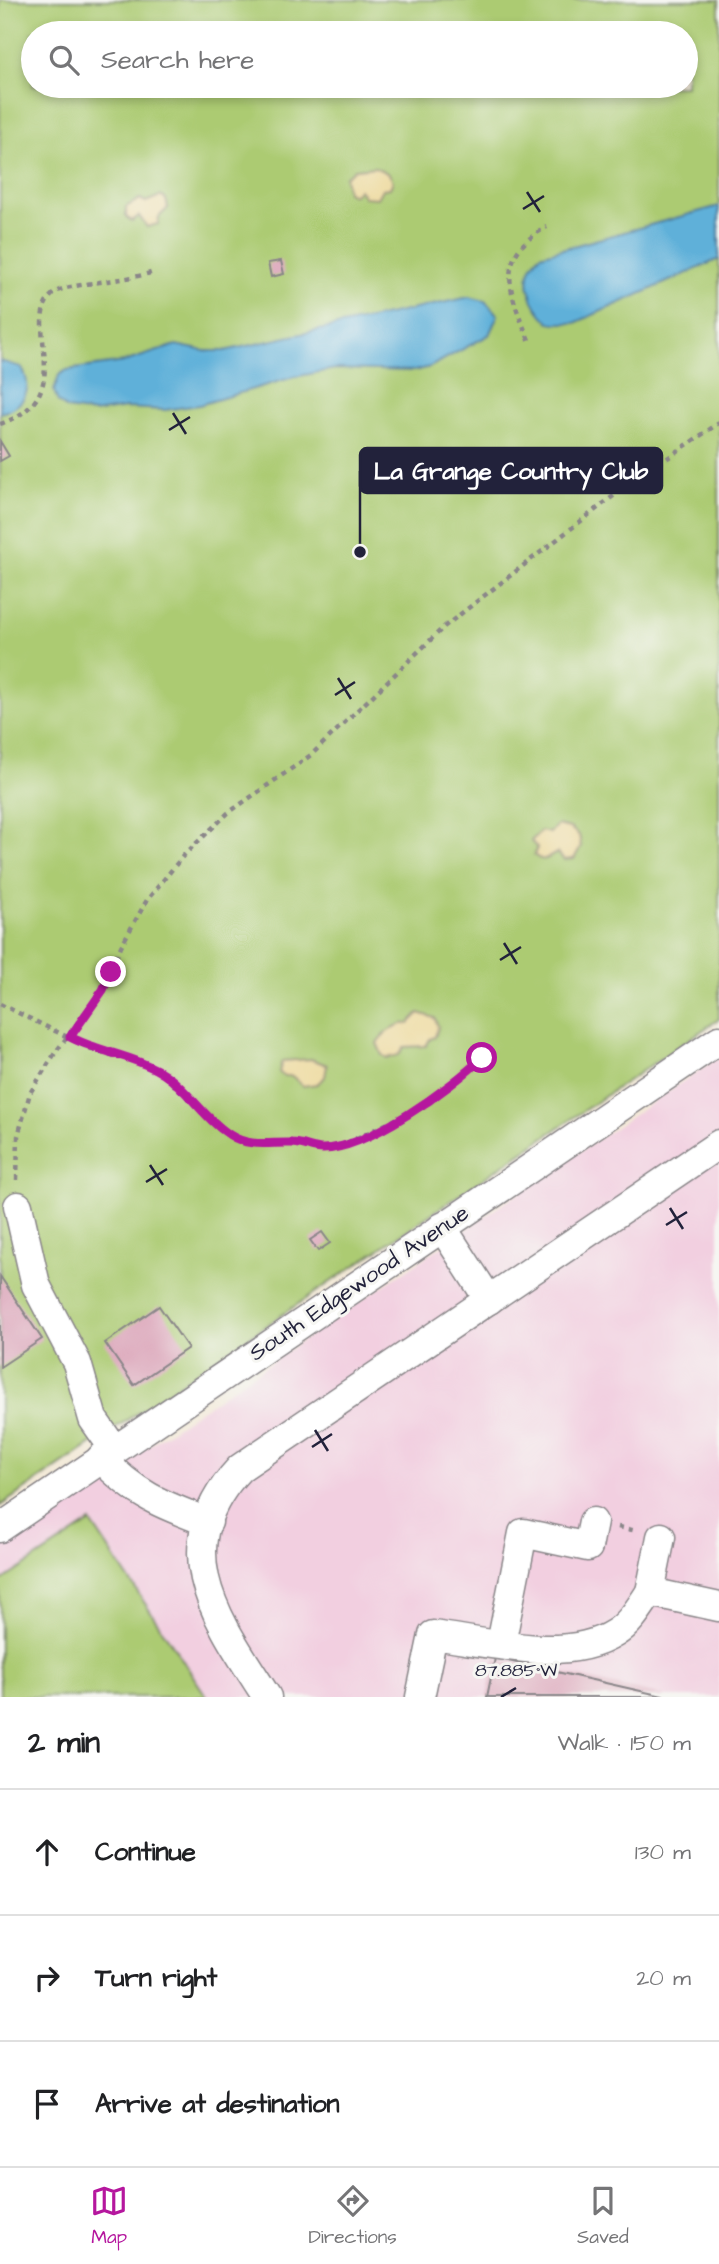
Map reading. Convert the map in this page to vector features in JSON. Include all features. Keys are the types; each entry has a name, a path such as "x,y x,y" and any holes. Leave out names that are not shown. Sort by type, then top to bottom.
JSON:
{"street":[{"name":"South Edgewood Avenue","path":"0,1528 719,1040"},
{"path":"267,1697 217,1619 210,1602 203,1559 208,1522 226,1483 240,1468 719,1144"},
{"path":"18,1206 36,1285 77,1363 93,1419 122,1481 142,1496 208,1522"},
{"path":"442,1227 489,1300"},
{"path":"500,1644 523,1534 588,1547 593,1522"},
{"path":"420,1697 433,1635 566,1649 587,1645 616,1633 636,1614 650,1592 662,1536"},
{"path":"650,1592 719,1606"}],"path":[{"path":"529,340 513,299 511,271 516,250 547,227"},
{"path":"0,424 27,413 39,397 44,377 43,331 47,302 52,295 72,286 133,279 153,272"},
{"path":"18,1206 16,1162 23,1114 40,1075 103,990 125,936 147,900 202,837 228,813 310,755 445,626 605,502 719,423"},
{"path":"0,1004 94,1050 139,1062 160,1072 221,1128 240,1140 255,1145 302,1144 323,1149 336,1148 426,1105 482,1058"},
{"path":"593,1522 662,1536"}],"shaded area":[{"path":"719,1057 719,1697 0,1697 0,1547"}],"green space":[{"path":"0,0 719,0 719,1019 0,1506"},
{"path":"91,1522 207,1697 0,1697 0,1582"}],"sand":[{"path":"375,167 389,174 393,181 390,188 382,189 377,198 364,197 359,189 353,195 347,192 345,177 355,169"},
{"path":"160,196 166,199 168,208 159,217 158,224 147,227 139,216 132,221 126,217 126,207 140,199 146,202"},
{"path":"557,825 570,828 579,835 581,846 574,859 564,860 557,853 546,859 537,858 534,855 537,848 531,841 541,831 550,833"},
{"path":"419,1013 435,1018 438,1027 435,1037 430,1039 426,1046 404,1047 399,1055 387,1058 382,1055 377,1043 380,1039 395,1027 409,1023"},
{"path":"311,1059 327,1065 325,1077 317,1084 303,1086 292,1076 283,1076 279,1072 282,1061"}],"water":[{"path":"719,206 719,259 575,323 550,323 532,299 529,272 540,255"},
{"path":"469,297 485,301 498,315 489,335 430,367 415,371 335,369 294,377 199,405 165,410 125,408 94,413 67,409 58,402 54,391 59,375 67,370 124,362 176,345 205,351 224,351"},
{"path":"0,361 21,367 27,390 21,402 0,413"}],"building":[{"path":"281,261 284,274 271,277 268,263"},
{"path":"0,441 9,456 0,461"},
{"path":"322,1232 330,1243 318,1251 310,1240"},
{"path":"0,1276 42,1339 0,1367"},
{"path":"159,1306 188,1348 134,1385 105,1343"},
{"path":"495,1658 663,1696 663,1697 487,1697"}],"place":[{"name":"La Grange Country Club","path":"360,552"}],"route":[{"path":"111,972 103,990 70,1037 94,1050 139,1062 160,1072 229,1135 255,1145 290,1142 313,1149 336,1148 426,1105 482,1058"}]}
